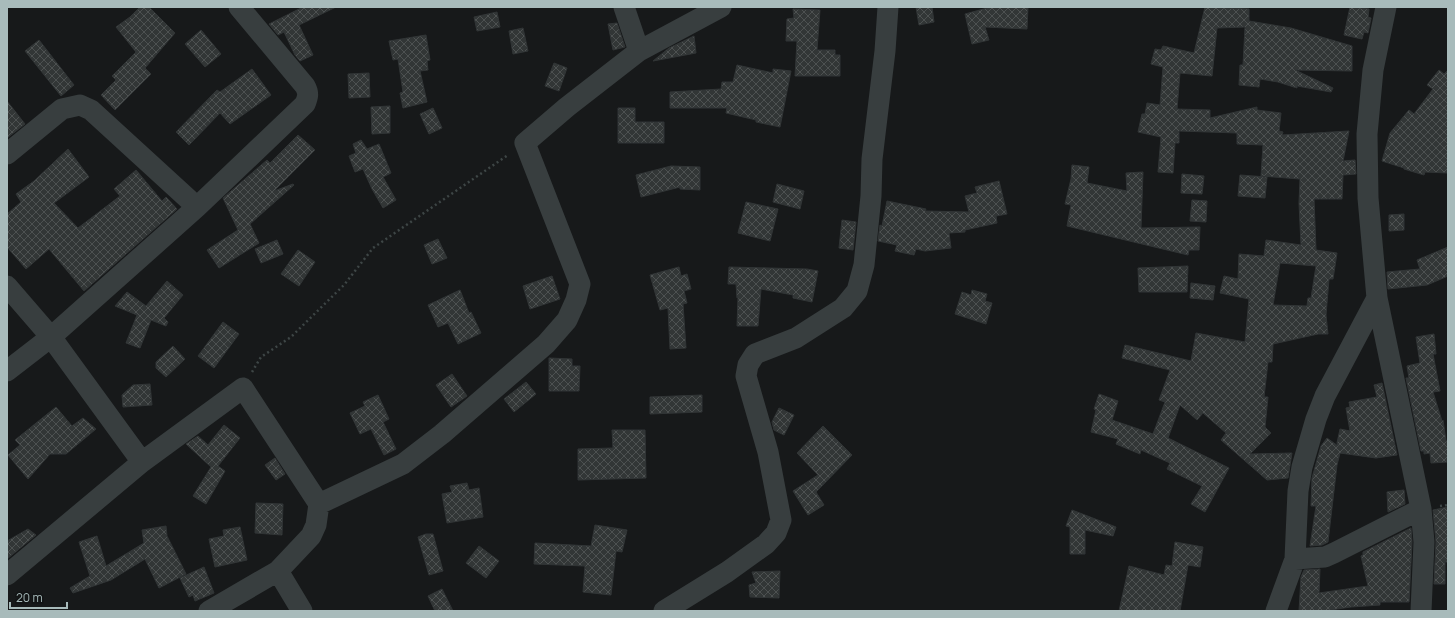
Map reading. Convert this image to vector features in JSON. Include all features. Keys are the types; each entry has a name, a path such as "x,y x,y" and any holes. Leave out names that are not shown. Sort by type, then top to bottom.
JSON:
{"street":[{"path":"7,370 51,336 197,207 305,104 308,98 308,91 305,86 239,7"},
{"path":"624,7 639,50"},
{"path":"319,504 403,464 442,434 546,344 567,320 576,300 580,284 525,143 572,102 639,50 720,7"},
{"path":"664,611 727,572 766,544 776,533 781,520 768,452 746,376 748,365 756,354 796,338 843,308 857,290 864,265 871,196 872,159 885,51 888,7"},
{"path":"1386,7 1373,70 1367,134 1368,198 1377,298 1421,508 1424,542 1421,611"},
{"path":"7,154 62,109 80,105 91,110 197,207"},
{"path":"7,286 51,336 142,462"},
{"path":"1276,611 1295,559 1298,491 1302,467 1316,420 1325,396 1377,298"},
{"path":"7,575 142,462 243,388 319,504 316,525 311,536 278,571 209,611"},
{"path":"1295,559 1325,557 1421,508"},
{"path":"278,571 302,611"}],"path":[{"path":"243,388 260,357 296,332 344,285 374,248 525,143"}],"building":[{"path":"140,7 149,7 175,33 145,68 151,74 115,110 101,95 116,80 112,76 136,52 116,27 130,17"},
{"path":"303,7 336,7 299,25 313,55 300,61 295,55 284,32 278,35 269,24"},
{"path":"916,7 932,7 934,22 919,25"},
{"path":"991,7 1028,7 1027,29 985,27 989,40 972,44 965,14"},
{"path":"1205,7 1249,9 1249,21 1291,28 1352,46 1352,71 1295,70 1333,88 1331,92 1297,86 1297,88 1278,82 1260,79 1259,87 1239,85 1240,65 1243,65 1245,27 1217,28 1212,76 1180,73 1177,109 1210,110 1210,118 1257,107 1257,110 1281,113 1279,131 1283,132 1282,135 1349,131 1343,161 1355,160 1356,174 1343,175 1342,199 1314,199 1316,250 1337,253 1333,279 1329,279 1326,315 1328,334 1318,334 1273,344 1272,362 1268,362 1264,397 1268,397 1265,427 1271,433 1250,454 1292,453 1288,478 1267,480 1221,440 1226,433 1203,413 1197,420 1180,405 1168,438 1229,468 1205,512 1191,504 1202,486 1167,469 1170,463 1141,450 1140,454 1116,444 1118,439 1091,432 1096,410 1094,409 1099,394 1118,401 1112,420 1153,434 1165,402 1159,400 1170,370 1122,358 1125,345 1191,361 1196,333 1245,342 1249,299 1220,293 1224,276 1238,279 1239,254 1264,256 1266,240 1301,245 1299,203 1300,179 1261,176 1263,145 1237,144 1237,133 1179,131 1179,143 1175,143 1173,173 1158,172 1161,137 1138,132 1142,114 1145,114 1147,103 1160,105 1163,67 1151,64 1155,49 1161,50 1163,46 1194,53","holes":["1280,263 1316,266 1311,298 1308,298 1307,306 1273,305"]},
{"path":"1350,7 1369,9 1368,17 1371,18 1368,33 1364,32 1362,39 1344,35"},
{"path":"793,9 820,10 817,50 835,50 835,55 840,55 840,76 795,76 797,41 786,41 787,19 794,18"},
{"path":"497,12 500,27 477,31 474,17"},
{"path":"617,23 625,47 613,50 608,24"},
{"path":"523,28 528,51 513,54 509,31"},
{"path":"201,30 221,54 205,67 185,44"},
{"path":"426,35 430,60 427,61 428,70 420,71 427,102 403,108 400,93 403,92 398,59 393,60 389,41"},
{"path":"694,36 696,53 653,61 669,48"},
{"path":"39,40 74,85 61,96 25,51"},
{"path":"554,63 567,68 559,91 545,86"},
{"path":"737,65 773,73 773,69 791,71 780,127 726,113 727,108 670,108 670,92 721,89 722,82 733,82"},
{"path":"252,69 271,95 230,124 220,113 189,145 176,132 217,90 220,92"},
{"path":"1439,70 1444,74 1448,70 1448,173 1425,172 1424,175 1382,161 1390,133 1409,110 1414,114 1433,89 1427,85"},
{"path":"369,73 370,97 349,98 348,74"},
{"path":"7,101 25,124 7,138"},
{"path":"390,106 390,133 372,134 371,107"},
{"path":"433,108 442,128 429,134 420,114"},
{"path":"618,108 635,108 635,122 664,122 664,143 618,143"},
{"path":"298,135 315,150 274,191 293,184 294,185 250,224 259,243 219,268 207,250 238,230 223,198 267,160 270,163"},
{"path":"361,140 367,149 379,144 391,173 383,177 396,200 383,208 363,169 355,172 349,156 356,153 353,144"},
{"path":"68,149 89,177 54,203 78,228 120,196 114,189 136,170 162,201 166,197 177,209 84,291 49,249 26,269 7,247 7,214 21,202 16,194 34,181"},
{"path":"1072,165 1089,167 1087,183 1127,191 1126,173 1143,172 1141,228 1200,227 1199,250 1189,250 1188,255 1067,226 1071,205 1065,204 1071,179"},
{"path":"671,166 700,167 700,190 680,189 680,187 641,197 636,175"},
{"path":"1182,174 1204,176 1202,194 1181,193"},
{"path":"1240,175 1267,177 1265,198 1238,196"},
{"path":"999,181 1007,214 996,216 997,223 965,230 965,232 949,233 951,248 925,251 916,249 914,255 895,251 897,245 878,241 880,225 882,226 887,201 926,209 925,211 969,212 965,196 977,193 975,187"},
{"path":"777,184 804,191 800,209 773,202"},
{"path":"1192,200 1207,201 1206,222 1190,221"},
{"path":"746,202 778,209 770,241 738,233"},
{"path":"1404,214 1404,230 1389,231 1389,215"},
{"path":"842,220 856,222 853,250 839,248"},
{"path":"438,239 447,258 432,264 424,245"},
{"path":"277,240 283,254 261,263 255,249"},
{"path":"1448,247 1448,276 1427,285 1388,289 1387,272 1420,269 1417,260"},
{"path":"298,250 315,262 299,286 281,274"},
{"path":"1188,266 1187,292 1139,292 1138,268"},
{"path":"679,267 681,276 687,274 691,289 684,291 687,303 683,304 686,348 670,349 668,308 660,310 650,275"},
{"path":"729,267 807,269 818,271 812,302 793,298 793,295 761,289 758,326 737,326 738,297 737,298 736,284 728,284"},
{"path":"552,276 560,299 530,309 523,286"},
{"path":"167,281 183,295 164,318 168,322 166,326 151,320 140,348 126,343 137,315 115,306 127,292 146,306"},
{"path":"1191,283 1215,286 1213,300 1190,298"},
{"path":"460,290 469,313 471,312 481,333 458,344 448,323 438,327 428,305"},
{"path":"972,290 987,294 985,301 992,303 986,324 955,314 962,292 971,295"},
{"path":"223,322 239,334 214,368 198,356"},
{"path":"1434,334 1436,354 1433,354 1440,391 1433,392 1442,421 1443,420 1446,441 1448,441 1448,462 1431,463 1430,453 1424,454 1424,451 1421,451 1406,378 1409,378 1407,366 1420,363 1416,337"},
{"path":"173,346 185,359 166,377 156,368 156,362"},
{"path":"549,358 572,359 572,366 580,366 579,391 549,391"},
{"path":"452,374 467,396 451,407 436,385"},
{"path":"526,382 536,394 514,412 504,399"},
{"path":"1382,383 1397,455 1376,458 1340,453 1337,465 1328,542 1322,545 1310,546 1316,506 1311,506 1312,478 1321,446 1327,438 1338,446 1337,443 1340,429 1350,431 1346,408 1350,407 1349,402 1377,397 1374,385"},
{"path":"150,384 152,405 123,407 122,395 133,385"},
{"path":"378,395 389,419 383,422 396,449 384,455 371,429 360,434 350,413 365,406 363,402"},
{"path":"702,395 702,412 650,414 650,397"},
{"path":"56,407 72,426 83,418 96,429 66,454 50,454 28,479 8,455 20,445 15,440"},
{"path":"779,408 794,415 784,435 774,430 772,422"},
{"path":"224,425 240,438 218,466 225,471 206,504 193,496 211,467 186,444 198,436 208,445"},
{"path":"823,426 852,455 816,492 824,505 808,515 793,491 818,475 797,453"},
{"path":"612,430 645,430 646,478 578,480 578,449 613,448"},
{"path":"275,458 285,474 276,480 265,465"},
{"path":"467,483 469,490 479,488 483,517 447,523 442,494 452,492 450,486"},
{"path":"1404,490 1405,504 1388,512 1387,492"},
{"path":"256,503 283,504 282,535 255,533"},
{"path":"1448,507 1448,562 1445,562 1445,584 1434,584 1436,542 1433,510"},
{"path":"1072,510 1116,527 1113,536 1085,530 1085,554 1070,554 1070,527 1066,526"},
{"path":"595,525 627,530 622,552 616,551 611,595 583,592 585,566 534,564 535,543 591,546"},
{"path":"166,526 167,536 186,574 159,588 145,559 111,580 73,593 70,588 90,576 79,542 97,536 106,566 144,543 142,530"},
{"path":"240,527 247,560 215,567 209,539 224,536 223,530"},
{"path":"1411,528 1412,542 1409,602 1380,602 1380,605 1323,611 1299,611 1301,577 1304,570 1320,569 1319,593 1368,586 1361,556 1363,555 1363,552"},
{"path":"28,529 36,535 7,559 7,541"},
{"path":"426,534 433,534 443,571 429,575 418,537"},
{"path":"1175,542 1203,547 1200,567 1188,565 1180,611 1119,611 1129,566 1164,575 1166,565 1172,566"},
{"path":"479,546 499,561 486,578 466,563"},
{"path":"204,567 214,593 195,601 193,595 189,597 180,578"},
{"path":"780,571 779,598 750,597 749,585 756,583 752,572"},
{"path":"442,589 453,611 435,611 428,596"}]}
